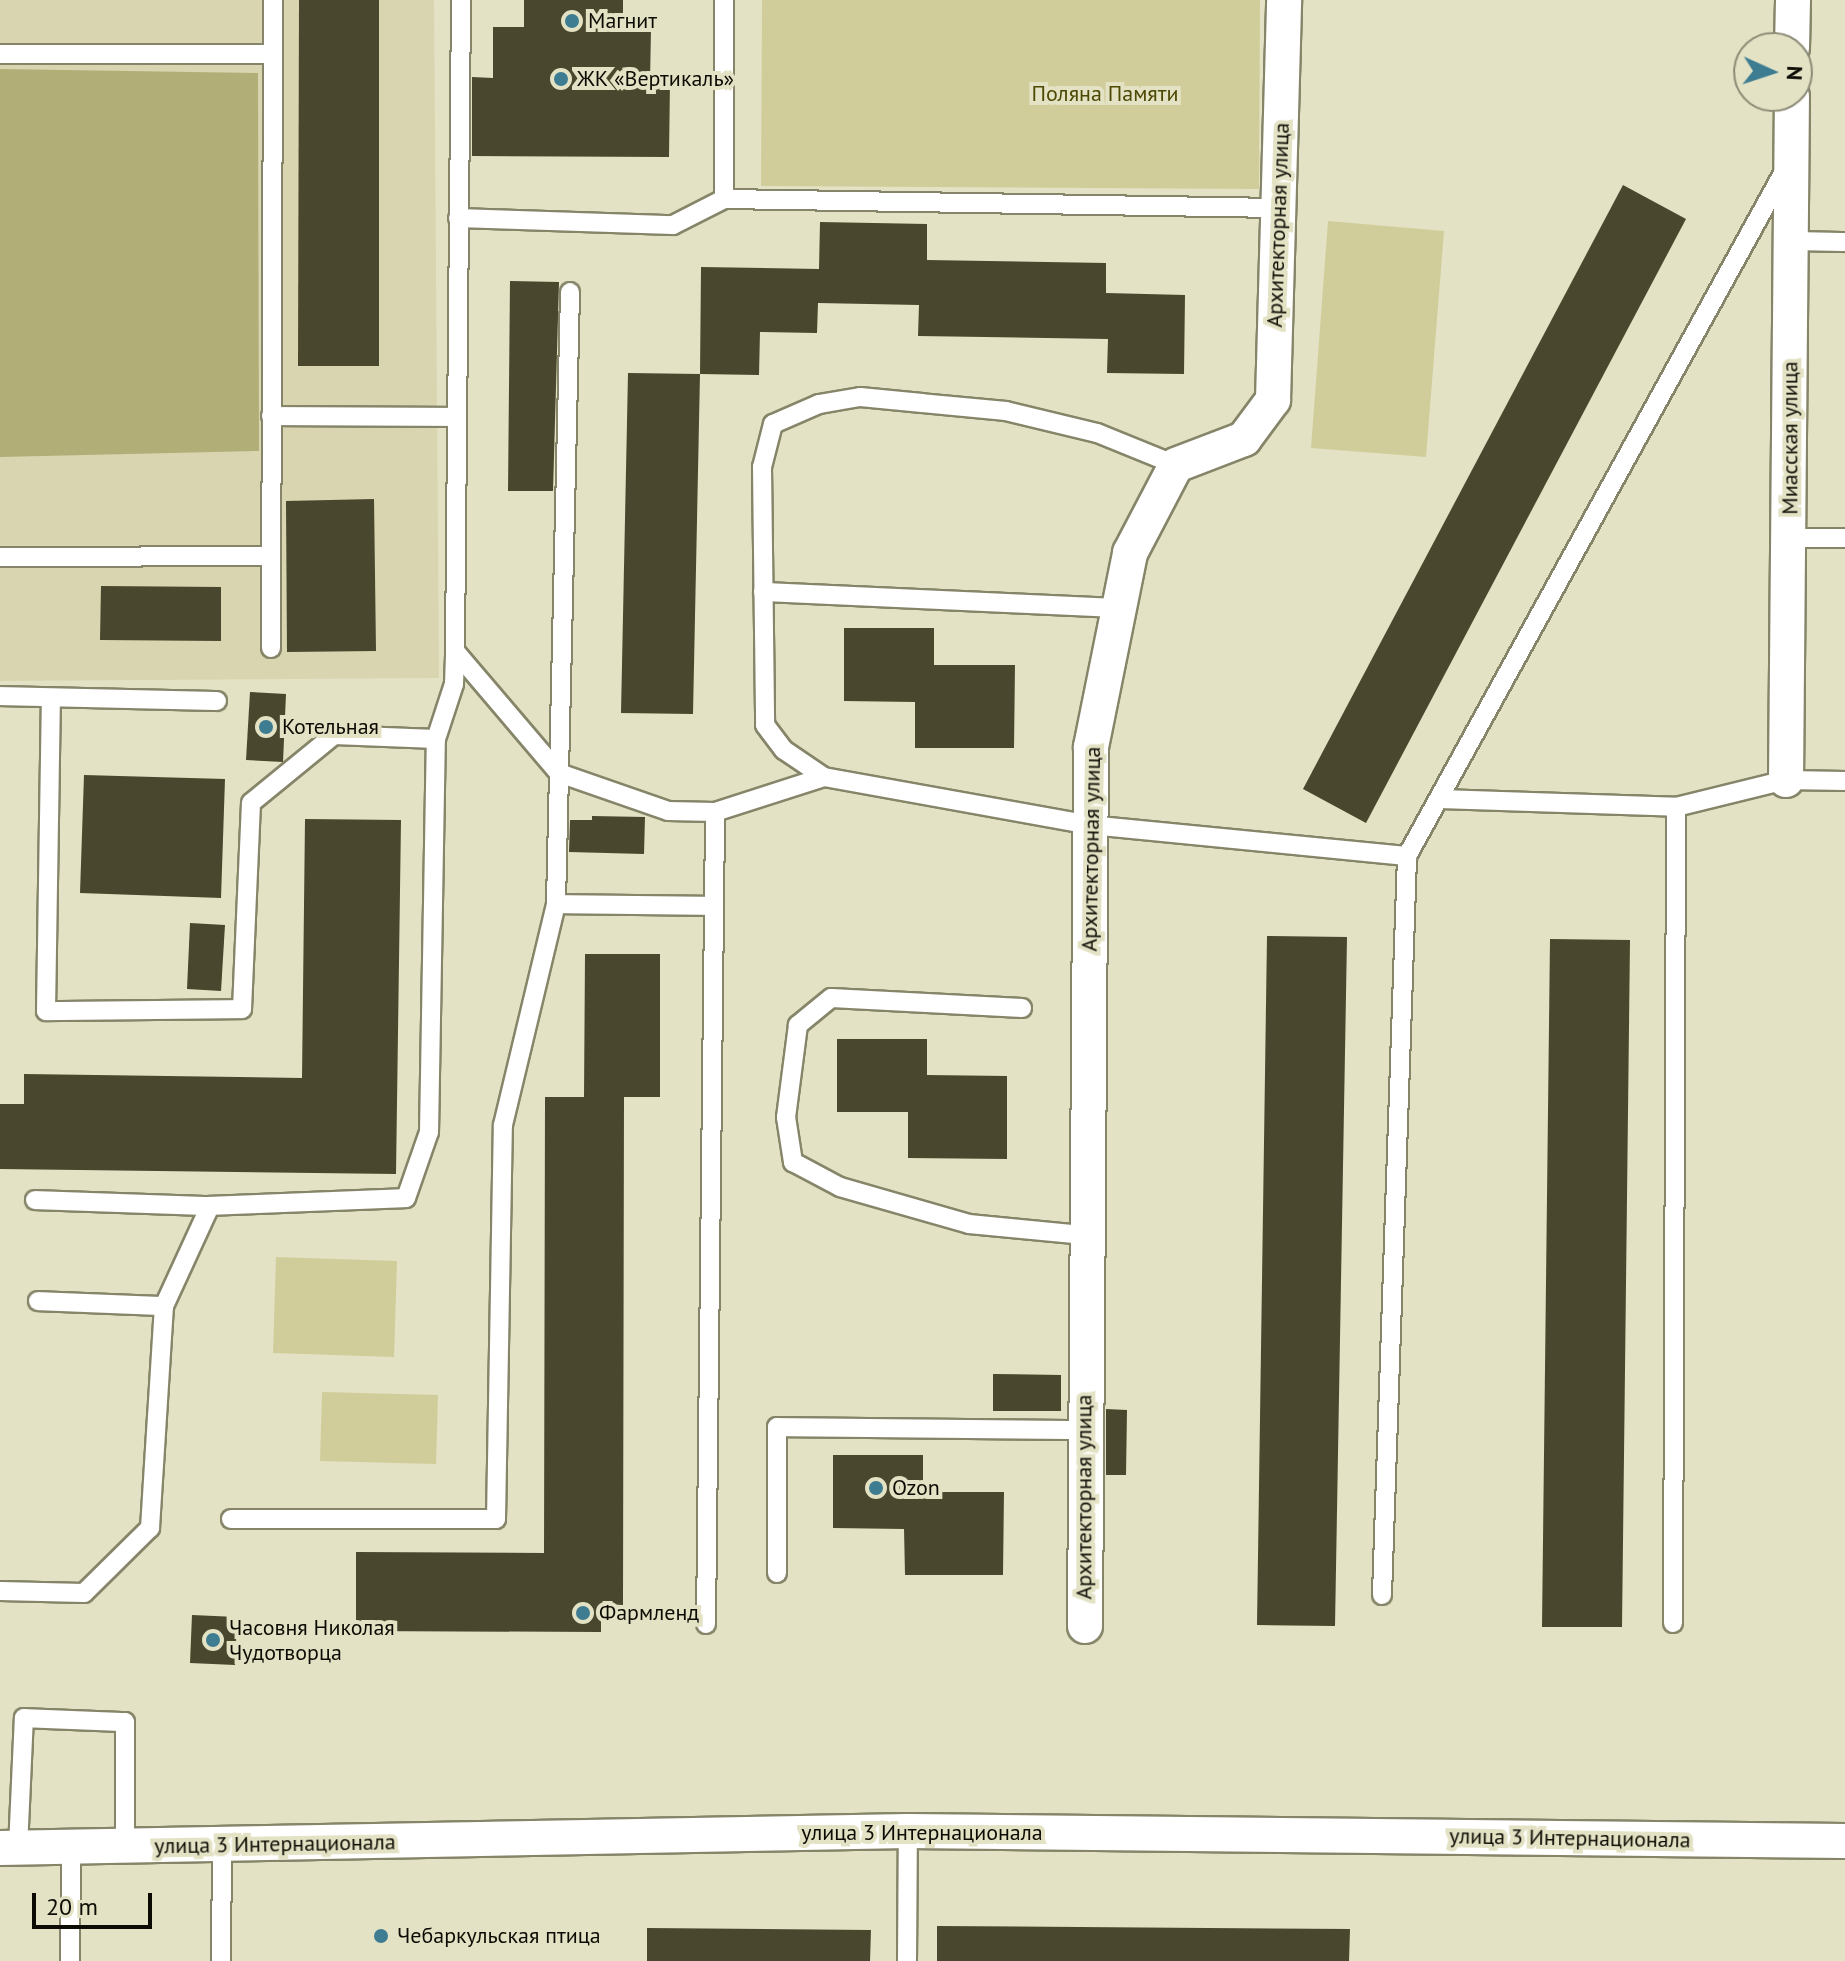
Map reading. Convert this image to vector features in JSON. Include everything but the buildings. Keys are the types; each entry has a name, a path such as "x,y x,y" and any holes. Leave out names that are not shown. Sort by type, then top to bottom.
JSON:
{"street":[{"name":"Архитекторная улица","path":"1085,1626 1084,1235 1091,747 1130,553 1176,465 1244,439 1273,400 1284,0"},
{"path":"1792,32 1793,0"},
{"name":"Миасская улица","path":"1786,780 1792,112"},
{"name":"улица 3 Интернационала","path":"9,1848 908,1831 1845,1841"}],"lane":[{"path":"271,648 273,0"},
{"path":"35,1200 210,1206 406,1198 429,1132 436,739 454,684 461,0"},
{"path":"724,0 724,199"},
{"path":"0,54 272,54"},
{"path":"1382,1595 1407,856 1792,157"},
{"path":"458,218 673,225 724,199 1279,208"},
{"path":"1791,241 1845,242"},
{"path":"231,1519 496,1519 503,1125 556,904 570,292"},
{"path":"1176,465 1097,433 1006,411 860,397 819,404 773,424 762,467 765,725 784,750 824,777 1090,825 1407,856"},
{"path":"271,416 457,417"},
{"path":"1789,538 1845,538"},
{"path":"0,557 271,556"},
{"path":"763,592 1119,608"},
{"path":"455,651 559,773 668,811 715,812 824,777"},
{"path":"0,696 217,701"},
{"path":"51,698 46,1011 242,1009 251,803 334,735 436,739"},
{"path":"1440,799 1676,807 1786,780 1845,781"},
{"path":"1673,1623 1676,807"},
{"path":"706,1624 715,812"},
{"path":"556,904 714,906"},
{"path":"1022,1008 831,998 798,1025 786,1117 793,1162 840,1187 969,1224 1084,1235"},
{"path":"0,1591 84,1593 150,1528 164,1306 210,1206"},
{"path":"38,1301 164,1306"},
{"path":"777,1573 777,1427 1084,1430"},
{"path":"9,1848 24,1718 125,1722 125,1847"},
{"path":"907,1961 908,1831"},
{"path":"221,1961 222,1845"},
{"path":"70,1961 71,1848"}],"shaded area":[{"path":"0,0 434,0 439,678 0,681"},
{"path":"0,69 258,73 259,451 0,457"}],"green space":[{"name":"Поляна Памяти","path":"762,0 1260,0 1259,189 761,186"},
{"path":"1328,221 1444,231 1426,457 1311,448"},
{"path":"276,1257 397,1261 394,1357 273,1353"},
{"path":"322,1392 438,1395 436,1464 320,1461"}],"place":[{"name":"Магнит","path":"572,21"},
{"name":"ЖК «Вертикаль»","path":"561,79"},
{"name":"Котельная","path":"266,727"},
{"name":"Ozon","path":"876,1488"},
{"name":"Фармленд","path":"583,1613"},
{"name":"Часовня Николая Чудотворца","path":"213,1640"},
{"name":"Чебаркульская птица","path":"381,1936"}]}
